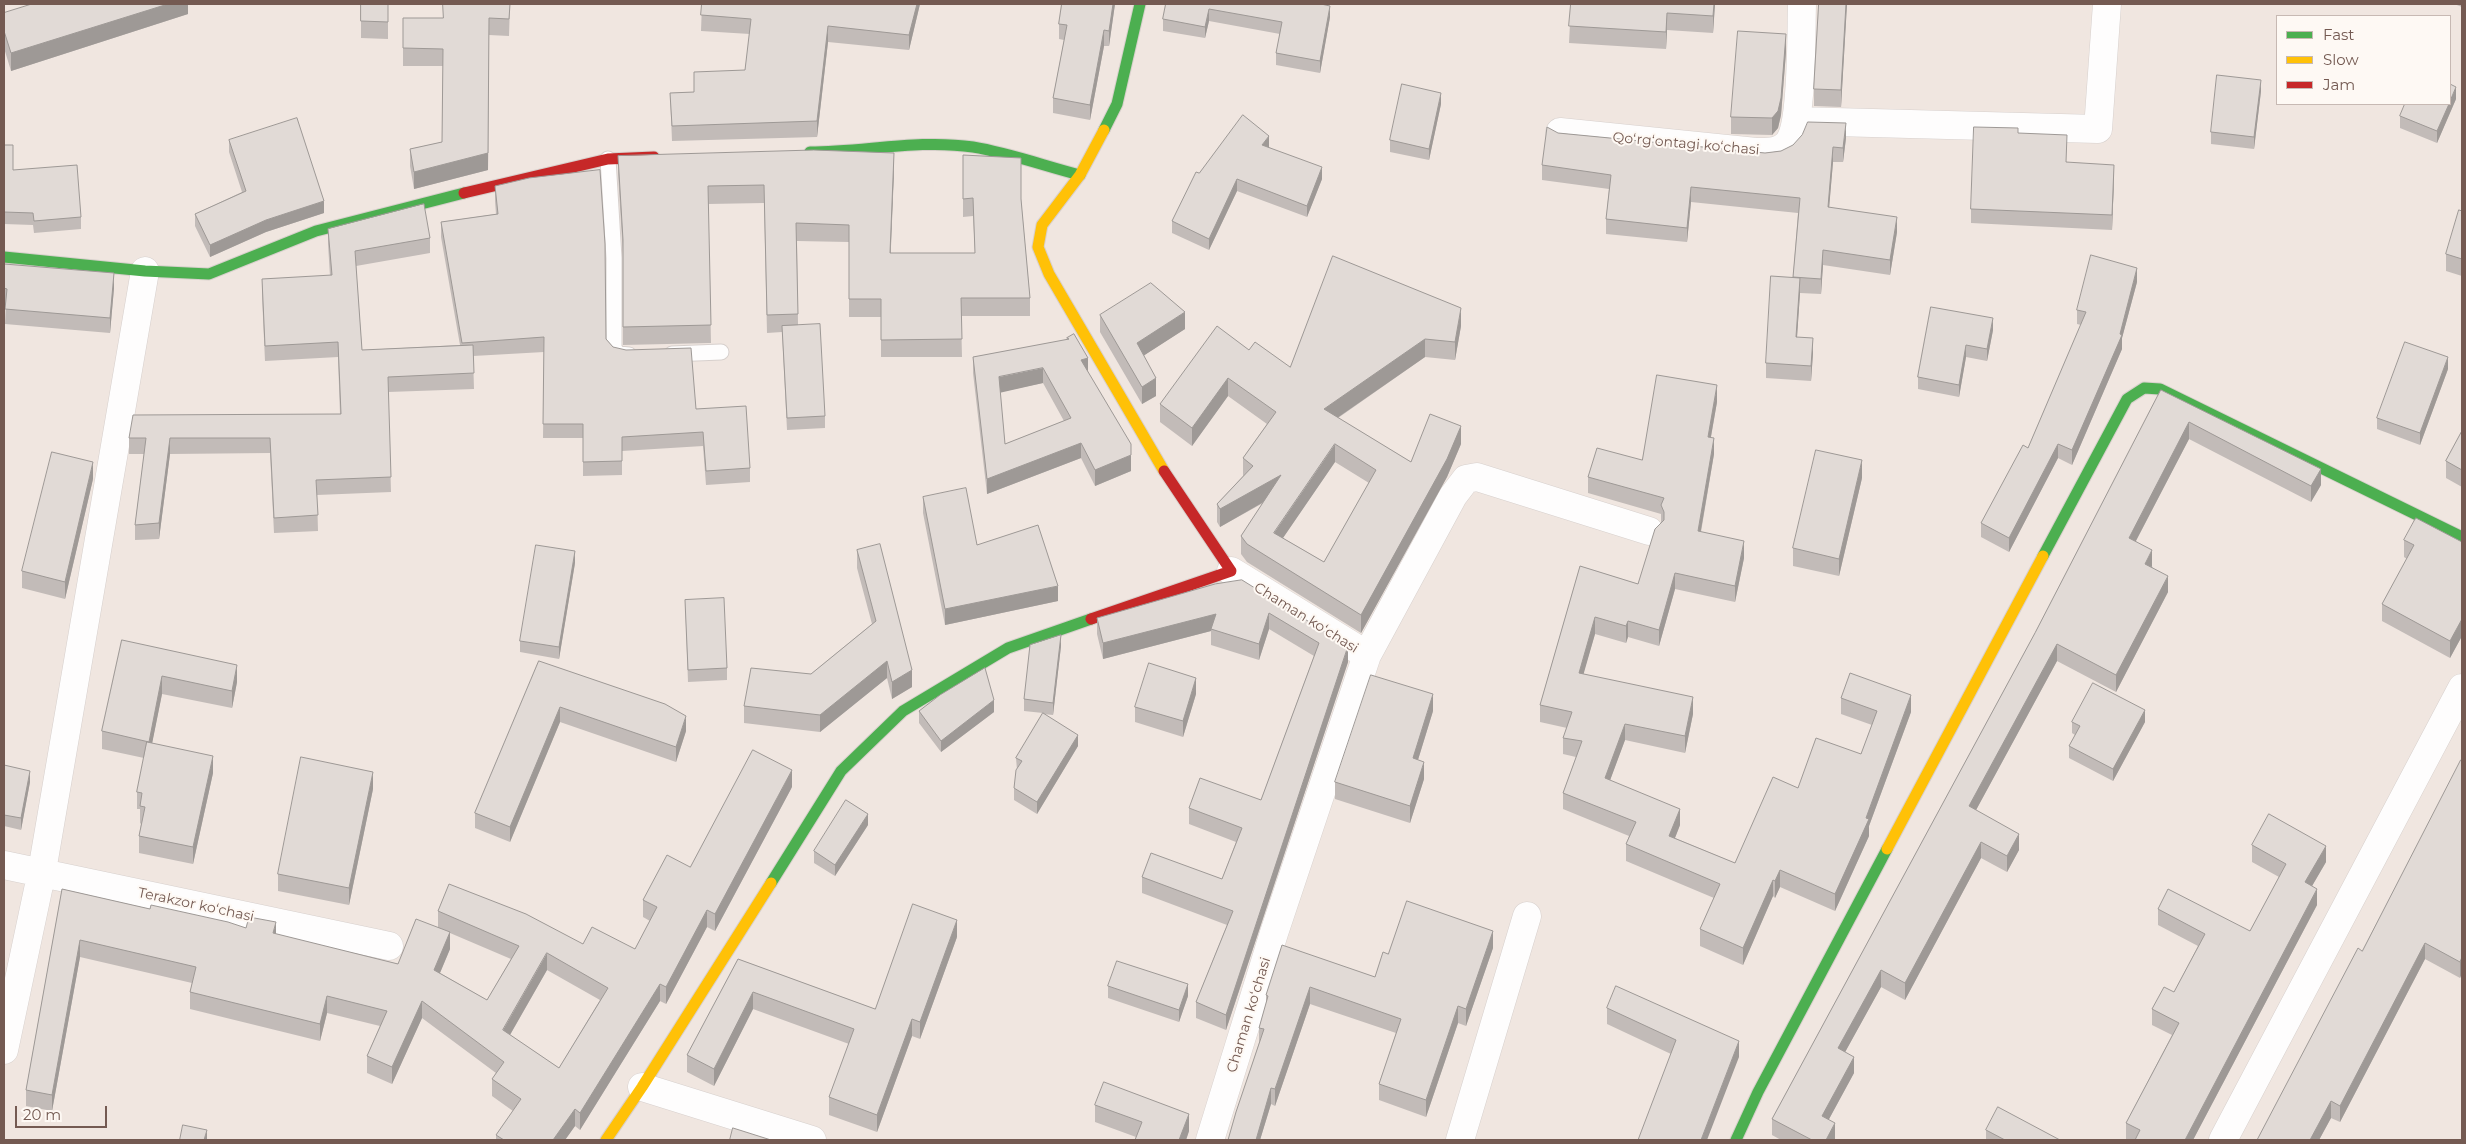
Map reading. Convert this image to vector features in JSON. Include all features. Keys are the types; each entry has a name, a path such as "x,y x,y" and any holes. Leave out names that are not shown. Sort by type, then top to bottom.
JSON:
{"street":[{"path":"800,152 840,152 914,145 973,148 1080,175 1117,104 1140,4"},
{"name":"Qoʻrgʻontagi koʻchasi","path":"1560,132 1756,152 1776,152 1788,143 1796,121 1802,4"},
{"path":"1796,121 2098,130 2107,4"},
{"path":"4,257 146,271 209,274 316,231 505,182 608,159 665,157"},
{"name":"Chaman koʻchasi","path":"1080,175 1042,225 1038,247 1049,274 1146,440 1200,528 1231,571 1367,655 1274,933 1210,1140"},
{"path":"4,1050 42,871 146,271"},
{"path":"1736,1140 1758,1092 2127,399 2144,388 2160,389 2462,537"},
{"path":"1367,655 1453,496 1466,479 1477,477 1649,531"},
{"path":"606,1140 642,1087 841,771 903,711 1008,648 1231,571"},
{"path":"2223,1140 2462,688"},
{"name":"Terakzor koʻchasi","path":"4,864 389,946"},
{"path":"1460,1140 1527,916"},
{"path":"642,1087 812,1140"}],"lane":[{"path":"608,159 614,258 614,349 618,354 720,352"}],"shaded area":[{"path":"4,4 2462,4 2462,1140 4,1140"}],"building":[{"path":"32,4 168,4 11,53 4,31 4,13"},
{"path":"361,4 388,4 388,22 361,21"},
{"path":"443,4 510,4 509,19 489,18 488,153 414,172 410,149 442,142 443,49 403,48 403,18 443,18"},
{"path":"702,4 917,4 909,35 828,26 817,121 672,126 670,93 694,92 694,72 745,70 751,19 701,15"},
{"path":"1062,4 1113,4 1109,31 1104,30 1090,105 1053,98 1067,25 1059,24"},
{"path":"1166,4 1321,4 1330,6 1320,61 1276,53 1282,22 1209,9 1205,27 1163,19"},
{"path":"1571,4 1714,4 1713,16 1667,13 1666,32 1569,26"},
{"path":"1819,4 1846,4 1841,90 1814,89"},
{"path":"1738,31 1786,34 1781,98 1778,111 1772,118 1731,117"},
{"path":"2217,75 2261,80 2254,137 2211,132"},
{"path":"1402,84 1441,93 1429,149 1390,140"},
{"path":"2451,84 2456,87 2451,99"},
{"path":"2405,105 2449,105 2437,131 2400,116"},
{"path":"1243,115 1269,136 1262,145 1322,167 1307,206 1237,179 1209,239 1172,221 1196,172 1199,173"},
{"path":"297,118 324,201 266,220 210,245 195,214 246,191 229,140"},
{"path":"1808,122 1846,123 1843,148 1833,147 1828,207 1897,217 1890,260 1823,250 1821,279 1793,277 1800,198 1691,187 1687,228 1606,219 1611,175 1542,165 1547,127 1558,133 1765,153 1781,151 1793,145 1802,135"},
{"path":"1974,127 2018,128 2018,133 2067,135 2066,162 2114,165 2112,215 1971,209"},
{"path":"4,145 13,145 13,170 77,165 81,217 34,221 33,213 4,212"},
{"path":"814,150 894,153 890,253 975,253 973,198 963,199 963,155 1021,158 1021,199 1030,298 961,298 962,339 881,340 881,299 849,299 849,225 796,223 798,314 767,315 764,185 708,186 711,325 623,327 623,240 618,156"},
{"path":"600,170 605,244 606,339 613,347 626,350 691,348 696,409 746,406 750,468 706,471 703,432 622,437 622,461 583,462 583,424 543,424 544,337 462,343 441,222 498,214 495,186 529,178"},
{"path":"424,204 430,238 355,251 362,350 473,345 474,373 388,377 391,477 316,480 318,515 274,518 270,438 170,438 159,523 135,525 146,438 129,438 133,415 341,414 338,342 265,346 262,279 332,275 328,229"},
{"path":"2459,210 2462,211 2462,259 2446,254"},
{"path":"2091,255 2137,268 2120,334 2122,335 2072,450 2058,444 2009,538 1981,523 2023,445 2028,448 2086,312 2077,310"},
{"path":"1333,256 1461,308 1455,342 1425,339 1324,409 1411,462 1430,414 1461,426 1447,459 1361,615 1247,544 1241,536 1281,475 1220,509 1217,504 1253,466 1243,458 1276,412 1228,378 1192,428 1160,404 1217,326 1249,350 1255,342 1290,367","holes":["1335,444 1376,470 1324,562 1274,533"]},
{"path":"4,264 114,273 110,318 5,309 7,289 4,288"},
{"path":"1771,276 1800,278 1796,337 1813,338 1811,366 1766,363"},
{"path":"1151,283 1185,312 1137,343 1156,378 1142,387 1100,315"},
{"path":"1931,307 1993,318 1987,349 1966,345 1959,385 1918,377"},
{"path":"820,324 825,416 787,418 782,326"},
{"path":"1074,334 1088,358 1081,360 1131,444 1131,455 1095,470 1081,443 987,479 973,357 1069,339 1067,338","holes":["1043,368 1071,418 1005,444 999,377"]},
{"path":"2405,342 2448,357 2420,433 2377,418"},
{"path":"1657,375 1717,385 1708,437 1714,438 1698,531 1744,541 1735,586 1675,573 1659,630 1628,621 1626,626 1595,617 1579,673 1693,697 1685,736 1625,724 1605,778 1680,809 1669,836 1735,863 1773,777 1798,788 1816,738 1861,754 1877,711 1841,698 1850,673 1911,695 1866,818 1869,819 1835,894 1780,870 1775,881 1773,880 1743,948 1700,929 1720,884 1626,844 1636,822 1563,793 1582,741 1563,738 1572,712 1540,705 1580,566 1638,584 1655,529 1664,520 1664,512 1661,505 1664,498 1588,477 1597,448 1642,460"},
{"path":"2161,390 2321,469 2311,486 2189,422 2129,538 2152,550 2145,564 2168,576 2116,675 2057,644 1969,806 2019,834 2007,856 1981,842 1905,983 1881,970 1838,1048 1854,1057 1822,1116 1835,1123 1826,1140 1812,1140 1772,1119 2035,633"},
{"path":"2462,431 2462,470 2446,461"},
{"path":"1816,450 1862,460 1839,559 1793,548"},
{"path":"52,452 93,462 65,582 22,571"},
{"path":"966,488 977,545 1038,525 1058,586 945,609 923,497"},
{"path":"2416,518 2462,542 2462,619 2450,641 2382,604 2414,545 2404,540"},
{"path":"880,544 912,670 892,682 887,661 820,715 744,706 751,668 811,674 876,621 857,550"},
{"path":"536,545 575,551 559,647 520,641"},
{"path":"1242,580 1348,646 1226,1015 1196,1002 1233,911 1142,877 1151,853 1222,879 1242,828 1189,808 1200,778 1261,800 1319,643 1269,613 1259,644 1211,629 1216,614 1103,643 1097,618 1215,584"},
{"path":"724,598 727,668 688,670 685,600"},
{"path":"1061,635 1053,703 1024,699 1030,645"},
{"path":"122,640 237,665 232,691 162,676 149,742 102,731"},
{"path":"539,661 665,704 686,716 676,747 560,707 510,827 475,813"},
{"path":"1149,663 1196,678 1183,721 1135,707"},
{"path":"985,668 994,700 941,741 919,711 940,695"},
{"path":"1371,675 1433,694 1413,758 1424,762 1410,806 1335,782"},
{"path":"2093,683 2145,710 2113,769 2069,746 2080,726 2072,722"},
{"path":"1043,713 1078,735 1037,802 1014,788 1016,770 1022,761 1016,758"},
{"path":"147,742 213,756 193,847 139,836 145,807 140,806 142,793 137,792"},
{"path":"753,750 792,770 715,914 707,910 666,987 660,984 580,1113 575,1109 553,1140 504,1140 496,1135 521,1099 492,1079 504,1062 422,1001 392,1067 367,1056 387,1011 327,996 320,1024 190,992 196,967 80,940 52,1095 26,1090 62,889 150,909 151,905 228,922 246,928 249,917 276,922 273,933 398,964 416,919 450,932 434,970 487,1000 519,946 438,911 449,884 526,914 583,944 592,927 635,949 657,907 643,900 667,855 690,867","holes":["547,953 608,988 559,1068 503,1030"]},
{"path":"301,757 373,772 349,888 278,874"},
{"path":"2461,760 2462,957 2460,962 2425,943 2340,1106 2331,1101 2310,1140 2257,1140 2358,948 2362,951"},
{"path":"4,765 30,771 21,818 4,815"},
{"path":"846,800 868,814 835,865 814,851"},
{"path":"2269,814 2326,846 2305,882 2317,889 2185,1140 2135,1140 2140,1130 2126,1123 2179,1023 2152,1009 2164,987 2174,992 2205,934 2158,909 2168,889 2250,931 2286,864 2252,845"},
{"path":"1407,901 1493,931 1466,1009 1458,1006 1426,1100 1379,1084 1401,1019 1310,987 1275,1089 1271,1088 1256,1140 1228,1140 1264,1029 1259,1028 1268,996 1266,995 1282,945 1375,977 1383,952 1388,954"},
{"path":"913,904 957,920 920,1022 912,1019 877,1115 829,1097 854,1029 753,992 714,1069 687,1055 738,959 875,1009"},
{"path":"1117,961 1188,984 1179,1010 1108,986"},
{"path":"1616,986 1739,1041 1701,1140 1638,1140 1676,1040 1607,1008"},
{"path":"1104,1082 1189,1114 1179,1140 1135,1140 1142,1122 1095,1105"},
{"path":"1998,1107 2060,1140 2005,1140 1986,1130"},
{"path":"183,1125 207,1130 204,1140 180,1140"},
{"path":"733,1128 771,1140 730,1140"}],"traffic: fast":[{"path":"1104,130 1117,104 1140,4"},
{"path":"810,152 932,144 953,145 1000,153 1080,175"},
{"path":"4,257 145,271 209,274 316,231 464,193"},
{"path":"2043,556 2127,399 2144,388 2160,389 2462,537"},
{"path":"771,883 841,771 903,711 1008,648 1091,619"},
{"path":"1736,1140 1758,1092 1887,849"}],"traffic: slow":[{"path":"1104,130 1080,175 1042,225 1038,247 1049,274 1164,471"},
{"path":"1887,849 2043,556"},
{"path":"606,1140 642,1087 771,883"}],"traffic: jam":[{"path":"464,193 608,159 654,157"},
{"path":"1091,619 1231,571 1164,471"}]}
